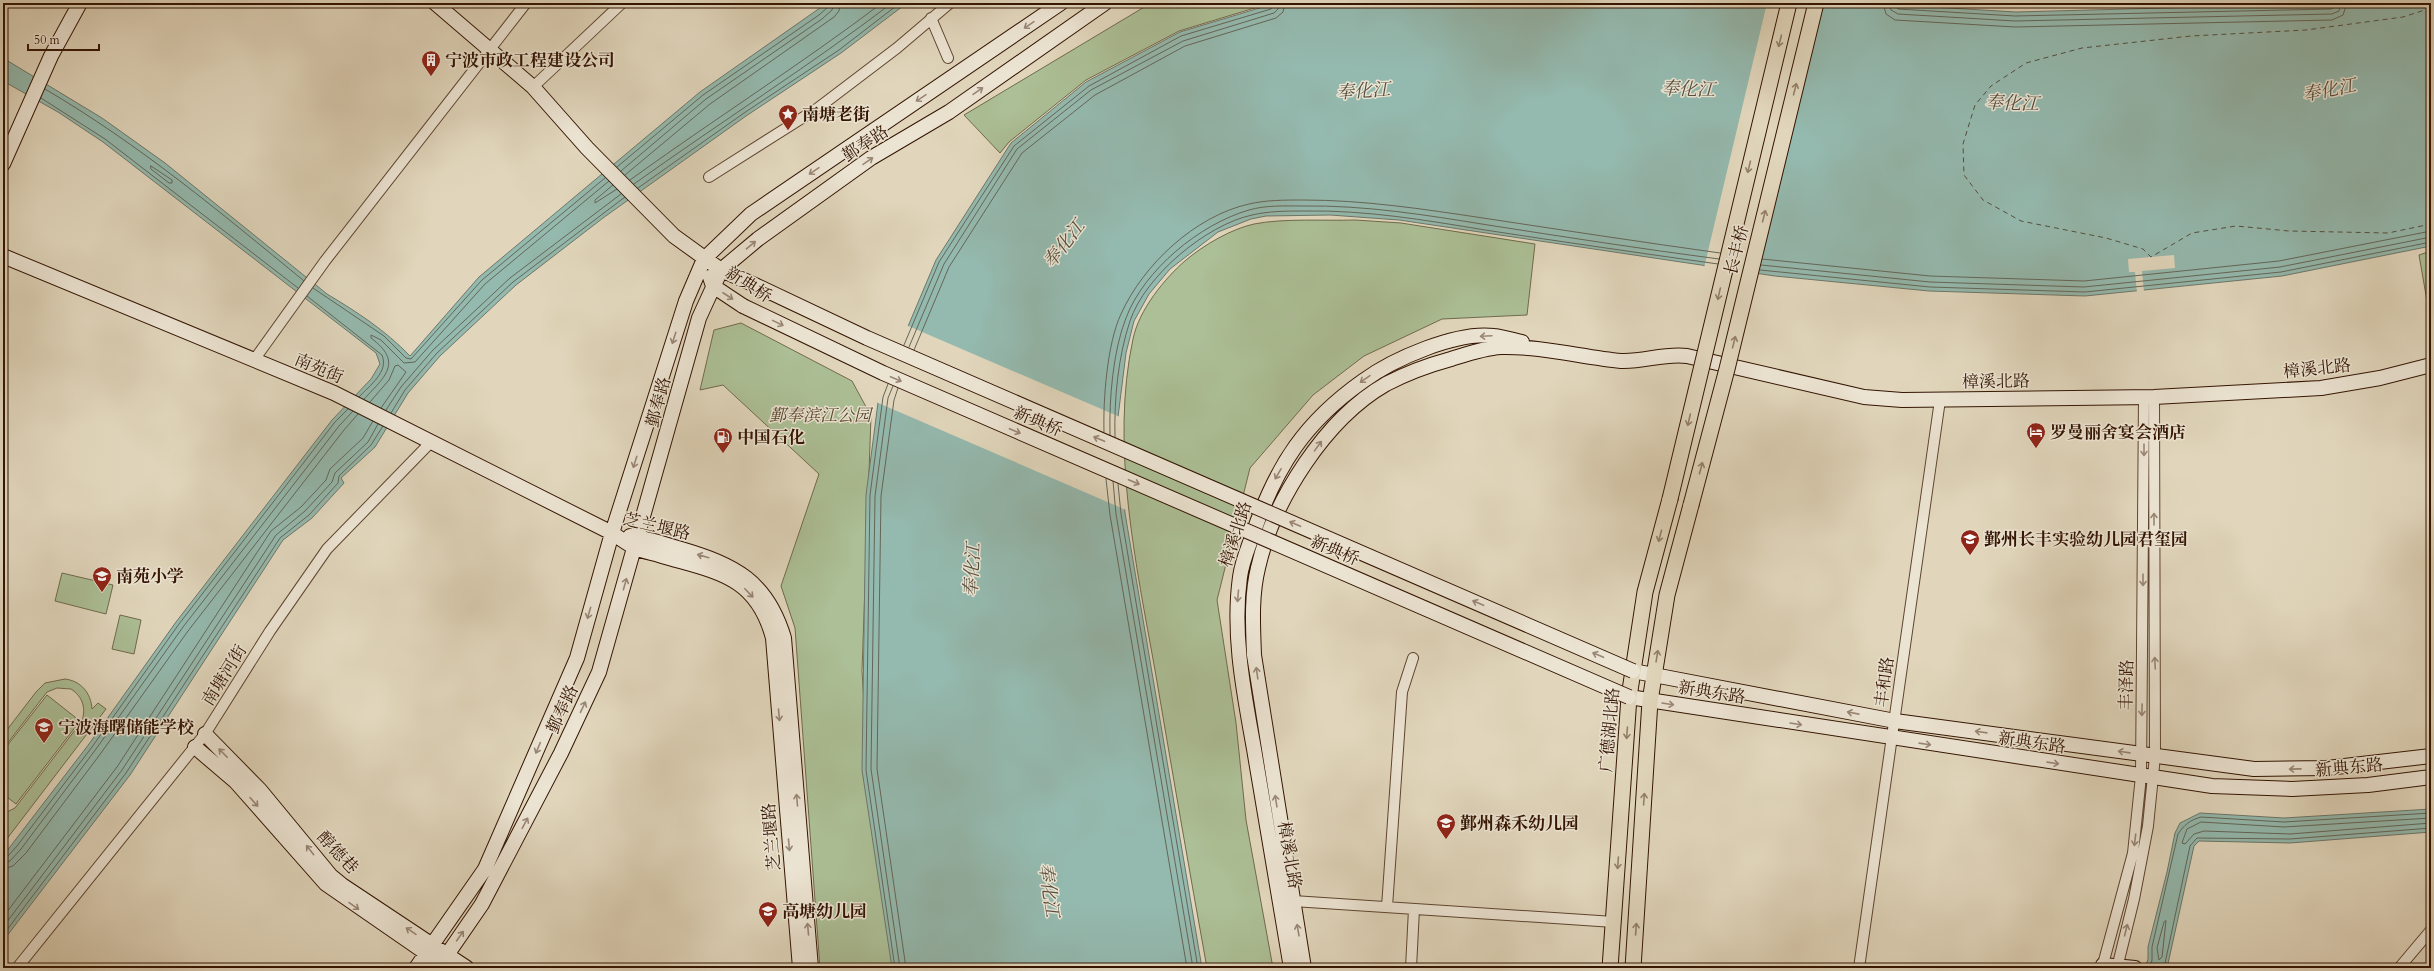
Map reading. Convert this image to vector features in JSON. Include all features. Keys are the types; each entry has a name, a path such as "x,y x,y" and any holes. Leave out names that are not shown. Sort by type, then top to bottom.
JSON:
{"main road":[{"path":"3,164 51,56 80,3"},
{"path":"435,3 533,87 587,148 674,236 704,259"},
{"name":"鄞奉路","path":"416,968 485,869 577,658 612,533 686,301 704,259 752,214 1061,3"},
{"name":"鄞奉路","path":"444,964 482,904 574,726 599,672 638,542 699,318 721,270 758,239 872,158 949,112 1105,3"},
{"name":"长丰桥","path":"1670,499 1789,3"},
{"name":"长丰桥","path":"1654,676 1667,595 1727,369 1816,3"},
{"name":"南苑街","path":"3,256 334,393 432,441 612,533"},
{"name":"新典桥","path":"704,259 721,270 867,338 1633,671"},
{"name":"新典桥","path":"704,259 713,286 743,306 883,373 1630,698"},
{"name":"樟溪北路","path":"1291,968 1252,739 1238,641 1237,606 1242,566 1268,490 1304,433 1339,397 1378,370 1429,347 1473,337 1493,335 1564,354"},
{"name":"樟溪北路","path":"1304,968 1261,702 1253,627 1257,570 1262,550 1280,507 1319,444 1348,413 1386,385 1427,366 1500,347 1637,362 1664,355 1687,356 1864,398 1940,400 2149,397 2321,388 2380,378 2431,365"},
{"name":"广德湖北路","path":"1610,968 1633,671 1645,592 1670,499"},
{"name":"芝兰堰路","path":"612,533 714,570 733,579 754,598 763,609 770,624 775,653 800,968"},
{"name":"芝兰堰路","path":"638,542 712,558 738,571 763,593 776,616 784,638 811,968"},
{"name":"新典东路","path":"1633,671 1895,721 2254,769 2327,768 2431,756"},
{"path":"1633,968 1650,701 1654,676"},
{"name":"新典东路","path":"1630,698 1892,739 2212,786 2292,789 2368,784 2431,777"},
{"name":"醇德巷","path":"205,734 260,790 331,876 428,949 444,964 466,968"},
{"name":"醇德巷","path":"195,747 236,782 326,884 428,949"},
{"path":"2110,967 2136,968"}],"street":[{"path":"254,360 313,278 526,3"},
{"path":"533,87 622,3"},
{"path":"709,177 818,108 897,48 950,3"},
{"path":"931,18 948,58"},
{"name":"丰泽路","path":"2110,967 2148,826 2147,777 2141,754 2149,397"},
{"name":"丰泽路","path":"2110,967 2147,777 2155,756 2149,397"},
{"name":"丰和路","path":"1859,968 1940,400"},
{"name":"南塘河街","path":"17,968 205,734 270,631 327,549 432,441"},
{"path":"1386,907 1402,692 1413,658"},
{"path":"1293,901 1614,922"},
{"path":"1411,968 1414,909"},
{"path":"2399,968 2431,930"}],"green space":[{"path":"1151,3 1271,3 1179,31 1086,80 1009,142 1000,153 964,115"},
{"path":"1291,220 1355,220 1401,223 1535,244 1527,315 1442,319 1364,356 1313,395 1250,468 1217,600 1236,723 1246,820 1273,968 1207,968 1140,589 1128,505 1124,421 1127,380 1133,339 1136,328 1147,306 1169,276 1186,260 1218,238 1245,226 1266,222"},
{"path":"2431,251 2431,324 2419,255"},
{"name":"鄞奉滨江公园","path":"741,323 852,381 871,416 862,671 871,813 896,968 820,968 795,628 781,586 819,474 723,385 700,390 714,330"},
{"path":"62,573 113,585 106,614 55,601"},
{"path":"120,615 141,620 134,654 112,649"},
{"path":"65,679 76,682 84,689 90,698 92,709 98,703 106,709 3,844 3,825 5,822 3,822 3,814 15,808 82,721 84,712 81,699 71,689 57,688 47,692 3,749 3,735 36,692 45,683"},
{"path":"47,695 80,721 16,804 3,794 3,751"}],"water":[{"path":"827,3 907,3 841,53 746,116 603,218 516,285 440,356 408,393 375,447 341,478 344,483 312,518 283,540 130,775 3,941 3,856 89,744 176,622 332,420 371,379 380,364 376,353 103,142 58,112 3,81 3,58 102,118 165,163 327,294 370,322 391,338 410,356 479,277 700,92"},
{"name":"奉化江","path":"1276,3 1865,3 2016,12 2350,3 2431,3 2431,246 2282,276 2085,296 1929,291 1775,276 1399,220 1330,215 1266,216 1251,219 1218,232 1170,269 1149,294 1134,321 1126,353 1118,417 1125,513 1202,968 892,968 862,770 866,495 879,395 936,260 1011,143 1086,82 1180,32"},
{"path":"2431,809 2431,832 2290,843 2199,841 2194,846 2167,968 2145,968 2148,959 2148,947 2167,872 2175,833 2180,823 2200,813 2284,818"}],"pier":[{"path":"1767,3 1822,3 1758,276 1704,268"},
{"path":"2174,255 2175,268 2142,271 2144,292 2137,293 2135,272 2129,272 2128,259"},
{"path":"906,325 1120,417 1126,510 876,402 877,395"}],"ferry route":[{"path":"2431,8 2403,17 2306,30 2191,36 2082,48 2026,63 1991,86 1975,105 1963,144 1964,175 1983,200 2021,221 2106,238 2143,249 2151,257 2192,233 2236,226 2289,231 2388,233 2431,224"}],"place":[{"name":"宁波市政工程建设公司","path":"431,77"},
{"name":"南塘老街","path":"788,131"},
{"name":"罗曼丽舍宴会酒店","path":"2036,449"},
{"name":"中国石化","path":"723,454"},
{"name":"鄞州长丰实验幼儿园君玺园","path":"1970,556"},
{"name":"南苑小学","path":"102,593"},
{"name":"宁波海曙储能学校","path":"44,744"},
{"name":"鄞州森禾幼儿园","path":"1446,840"},
{"name":"高塘幼儿园","path":"768,928"}]}
